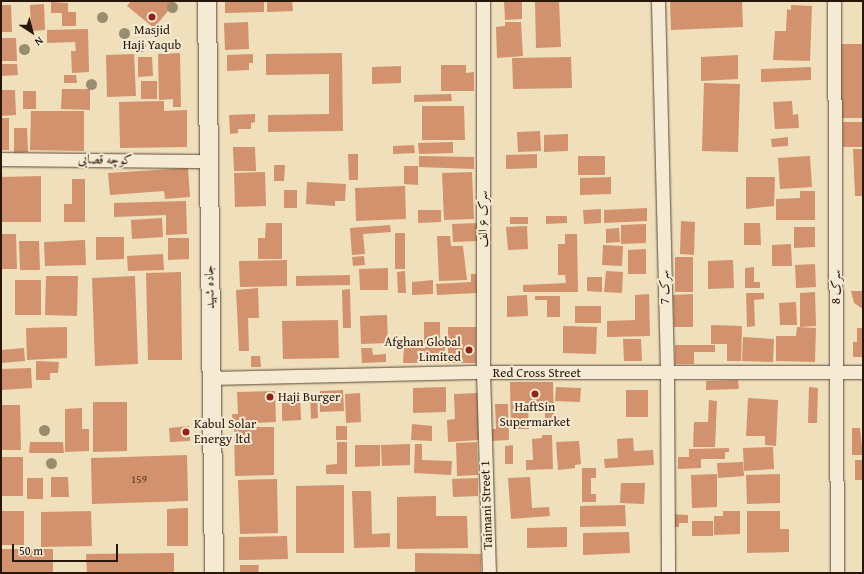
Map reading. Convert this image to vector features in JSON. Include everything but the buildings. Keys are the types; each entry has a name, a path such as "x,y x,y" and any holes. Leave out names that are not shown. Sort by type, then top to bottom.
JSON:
{"main road":[{"name":"جاده شهید","path":"207,1 214,573"}],"street":[{"name":"سرک ۶ الف","path":"483,1 483,372 485,438"},
{"name":"سرک 7","path":"658,1 667,374 668,573"},
{"name":"سرک 8","path":"834,1 837,573"},
{"name":"کوچه قصابی","path":"1,159 209,161"},
{"name":"Red Cross Street","path":"211,378 483,372 667,374 863,372"},
{"name":"Taimani Street 1","path":"485,438 489,573"}],"place":[{"name":"Masjid Haji Yaqub","path":"152,17"},
{"name":"Afghan Global Limited","path":"469,350"},
{"name":"HaftSin Supermarket","path":"535,394"},
{"name":"Haji Burger","path":"270,397"},
{"name":"Kabul Solar Energy ltd","path":"186,432"}]}
